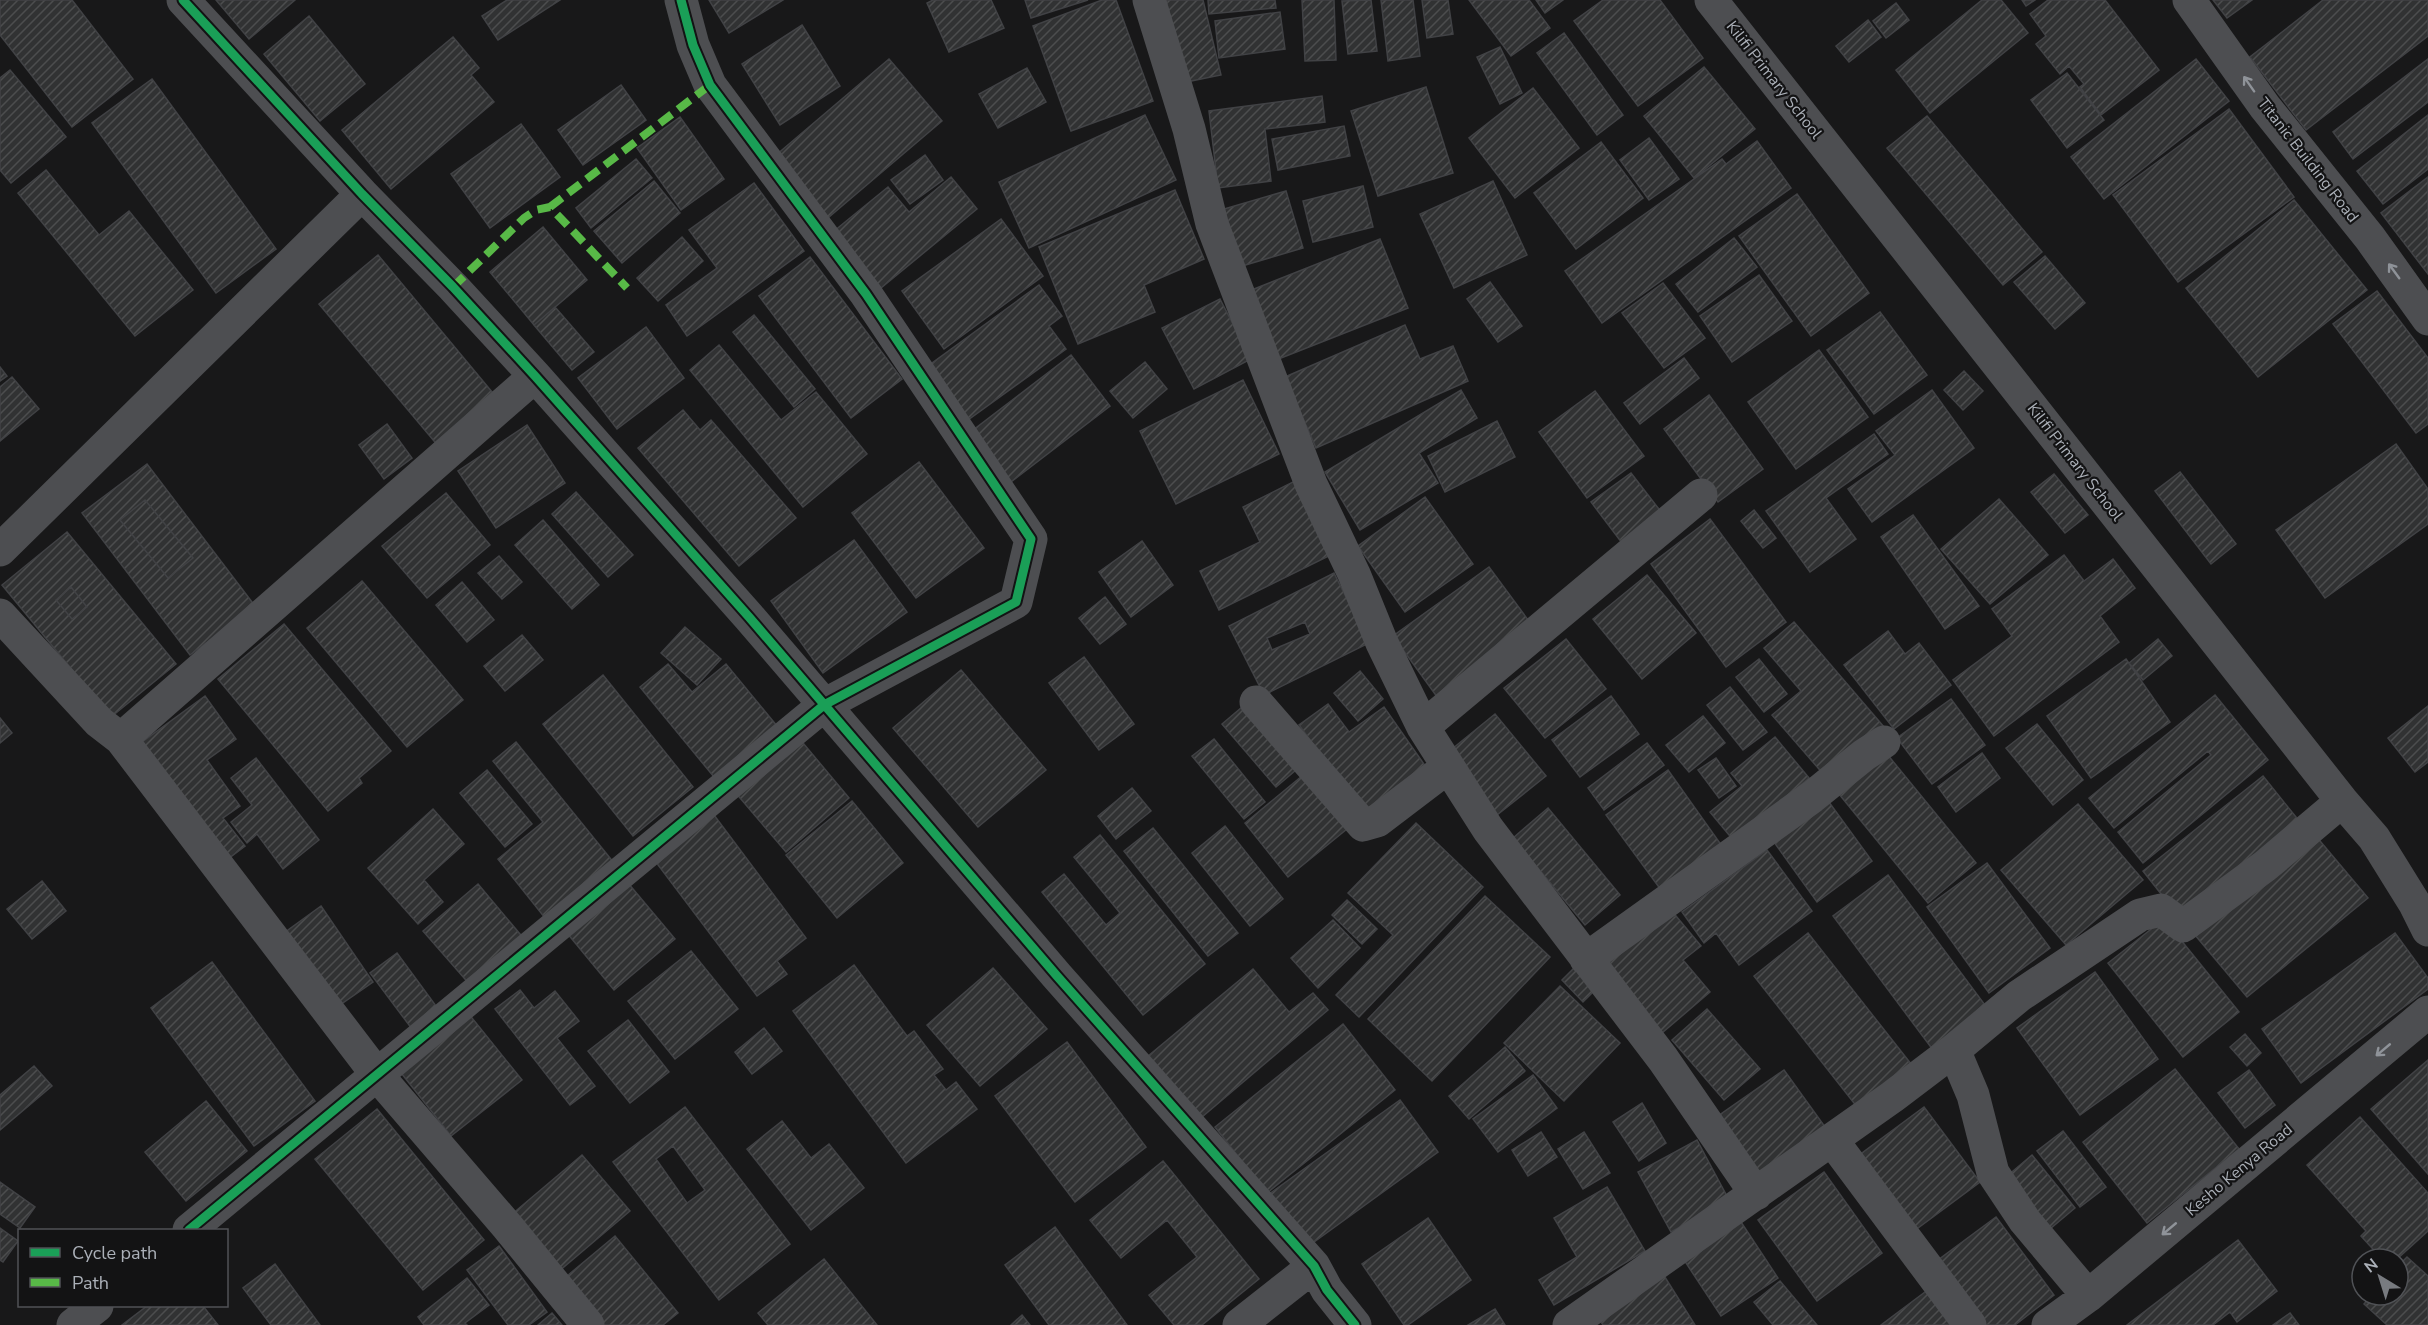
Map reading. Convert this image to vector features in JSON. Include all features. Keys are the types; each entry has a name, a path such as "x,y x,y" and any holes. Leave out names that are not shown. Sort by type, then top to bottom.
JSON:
{"street":[{"path":"183,0 362,194 453,287 535,376 824,705 1057,976 1314,1266 1327,1290 1355,1325"},
{"path":"190,1229 824,705 1014,603 1031,539 866,294 710,85 693,45 681,0"},
{"path":"1149,0 1189,129 1212,224 1311,484 1354,574 1382,643 1423,727 1495,838 1663,1059 1756,1194"},
{"name":"Kilifi Primary School","path":"1711,0 2342,801 2374,838 2428,930"},
{"name":"Titanic Building Road","path":"2189,0 2265,107 2370,238 2428,319"},
{"path":"0,550 362,194"},
{"path":"121,739 535,376"},
{"path":"1423,727 1701,495"},
{"path":"0,615 99,722 121,739 378,1076 507,1226 588,1325"},
{"path":"1256,702 1363,825 1377,822 1448,767"},
{"path":"1586,959 1812,797 1864,755 1884,742"},
{"path":"1569,1325 1832,1140 1954,1050 2019,996 2096,943 2140,915 2161,910 2183,926 2265,866 2342,801"},
{"name":"Kesho Kenya Road","path":"2048,1325 2088,1296 2428,1012"},
{"path":"1954,1050 1973,1095 1993,1173 2025,1221 2088,1296"},
{"path":"1832,1140 1970,1325"},
{"path":"1239,1325 1314,1266"},
{"path":"73,1325 95,1307"}],"building":[{"path":"0,0 72,0 133,79 72,127 0,35"},
{"path":"216,0 295,0 249,39"},
{"path":"507,0 560,0 498,40 482,16"},
{"path":"709,0 783,0 729,33"},
{"path":"933,0 991,0 1004,28 949,52 927,3"},
{"path":"1025,0 1088,0 1031,18"},
{"path":"1102,0 1116,0 1153,101 1071,131 1033,26"},
{"path":"1166,0 1203,0 1221,75 1186,82"},
{"path":"1208,0 1275,0 1276,8 1209,14"},
{"path":"1302,0 1334,0 1336,60 1305,61"},
{"path":"1371,0 1377,51 1348,54 1342,1"},
{"path":"1381,0 1413,0 1420,56 1388,61"},
{"path":"1422,0 1448,0 1453,34 1427,38"},
{"path":"1469,0 1529,0 1550,28 1511,56"},
{"path":"1536,0 1563,0 1545,13"},
{"path":"1603,0 1660,0 1703,58 1638,106 1574,21"},
{"path":"1982,0 2001,0 2028,33 1930,113 1896,70"},
{"path":"2022,0 2035,0 2026,6"},
{"path":"2048,0 2105,0 2159,70 2101,115 2080,87 2084,84 2069,66 2060,74 2036,44 2046,36 2030,14"},
{"path":"2213,0 2252,0 2227,18"},
{"path":"2323,0 2428,0 2428,36 2306,130 2250,57"},
{"path":"1896,3 1909,20 1886,38 1873,21"},
{"path":"1280,12 1285,49 1219,58 1215,21"},
{"path":"309,16 365,84 320,121 264,54"},
{"path":"1868,20 1881,37 1849,62 1836,46"},
{"path":"802,25 840,86 780,125 742,64"},
{"path":"1564,33 1623,115 1597,135 1537,53"},
{"path":"453,37 479,68 471,75 494,102 391,189 342,130"},
{"path":"1500,47 1522,93 1500,104 1477,57"},
{"path":"889,59 942,121 822,223 769,161"},
{"path":"2196,59 2229,101 2104,199 2071,157"},
{"path":"2428,59 2428,102 2353,159 2333,132"},
{"path":"1704,67 1755,129 1694,178 1644,116"},
{"path":"1027,68 1046,102 998,128 979,94"},
{"path":"10,70 66,137 11,183 0,170 0,78"},
{"path":"2067,73 2104,120 2067,148 2031,100"},
{"path":"152,79 276,249 216,293 92,123"},
{"path":"621,85 646,120 583,165 558,130"},
{"path":"1426,87 1453,173 1378,196 1351,111"},
{"path":"1533,88 1579,148 1515,198 1469,138"},
{"path":"1322,96 1325,122 1265,129 1271,181 1218,188 1209,111"},
{"path":"2229,109 2294,197 2178,282 2113,195"},
{"path":"1145,115 1176,180 1029,248 999,182"},
{"path":"2428,115 2428,169 2383,204 2357,171"},
{"path":"1927,116 2042,252 2003,285 1887,148"},
{"path":"680,117 724,179 681,210 637,148"},
{"path":"521,124 560,177 490,228 451,174"},
{"path":"1344,126 1350,156 1278,170 1272,139"},
{"path":"1649,138 1679,179 1649,200 1620,160"},
{"path":"1757,141 1791,188 1602,323 1565,271 1722,159 1726,164"},
{"path":"1601,142 1643,198 1576,249 1534,193"},
{"path":"925,155 943,180 910,204 891,180"},
{"path":"636,159 652,178 591,228 576,208"},
{"path":"46,170 99,235 129,211 193,290 135,336 18,193"},
{"path":"951,177 977,209 881,288 834,231 888,187 909,212"},
{"path":"2428,177 2428,274 2381,213"},
{"path":"654,181 680,213 622,263 594,231"},
{"path":"1493,181 1527,255 1454,288 1420,214"},
{"path":"754,183 804,251 687,336 666,305 717,268 689,230"},
{"path":"1363,186 1373,227 1313,242 1303,201"},
{"path":"1175,190 1204,259 1144,285 1155,312 1078,344 1039,247"},
{"path":"1286,191 1303,248 1242,266 1224,209"},
{"path":"1797,194 1869,293 1811,336 1739,236"},
{"path":"2294,200 2367,290 2258,377 2186,288"},
{"path":"1001,219 1043,276 944,349 902,291"},
{"path":"543,227 587,280 534,325 490,272"},
{"path":"682,237 703,261 658,301 637,278"},
{"path":"1734,238 1757,267 1698,312 1676,284"},
{"path":"1380,239 1408,308 1276,360 1249,291"},
{"path":"378,255 497,398 439,447 319,304"},
{"path":"2045,256 2085,303 2055,329 2014,282"},
{"path":"810,257 902,379 851,418 759,296"},
{"path":"1759,275 1792,321 1732,362 1700,316"},
{"path":"1490,282 1522,326 1498,342 1467,299"},
{"path":"1663,283 1705,338 1664,368 1622,313"},
{"path":"1039,285 1062,316 1049,326 1066,349 968,420 928,366"},
{"path":"2377,291 2428,358 2428,424 2416,433 2333,324"},
{"path":"1220,299 1251,359 1194,389 1162,328"},
{"path":"555,307 594,352 572,370 534,325"},
{"path":"1880,312 1927,375 1874,414 1827,350"},
{"path":"754,315 815,389 794,407 733,332"},
{"path":"1405,325 1420,359 1453,346 1468,381 1316,448 1285,377"},
{"path":"646,327 684,378 617,429 578,378"},
{"path":"719,345 781,420 816,392 867,454 803,507 690,370"},
{"path":"1819,350 1868,417 1796,469 1748,402"},
{"path":"1071,355 1110,406 1007,485 968,434"},
{"path":"1684,358 1699,378 1640,424 1624,403"},
{"path":"1145,362 1167,389 1133,418 1110,391"},
{"path":"0,367 7,376 0,381"},
{"path":"1964,371 1983,391 1963,410 1944,390"},
{"path":"12,377 39,409 0,441 0,387"},
{"path":"1243,380 1279,454 1176,504 1140,431"},
{"path":"1461,390 1477,418 1419,453 1438,483 1360,530 1325,472"},
{"path":"1932,390 1974,448 1872,522 1848,489 1895,455 1876,431"},
{"path":"1595,391 1644,456 1587,498 1539,432"},
{"path":"1709,395 1763,469 1718,502 1664,429"},
{"path":"683,410 700,430 711,420 796,518 739,566 638,448"},
{"path":"1497,421 1515,457 1445,492 1428,456"},
{"path":"387,424 412,458 384,479 359,445"},
{"path":"527,425 565,483 496,528 458,471"},
{"path":"1874,434 1888,454 1826,498 1856,539 1810,572 1766,511"},
{"path":"2396,444 2428,489 2428,524 2325,598 2276,530"},
{"path":"919,462 984,548 916,598 852,513"},
{"path":"147,464 255,606 190,655 82,513","holes":["145,500 193,558 168,578 120,520"]},
{"path":"2180,472 2236,544 2211,564 2155,491"},
{"path":"1631,473 1662,513 1622,543 1591,502"},
{"path":"2054,474 2088,515 2065,533 2031,492"},
{"path":"1303,477 1339,551 1219,610 1200,571 1260,542 1243,507"},
{"path":"576,492 633,555 608,577 552,514"},
{"path":"446,493 490,545 427,598 382,546"},
{"path":"1425,497 1473,564 1405,612 1358,546"},
{"path":"1999,499 2048,555 1990,604 1941,549"},
{"path":"145,500 193,558 168,578 120,520"},
{"path":"1754,510 1776,538 1763,548 1741,521"},
{"path":"1913,515 1979,606 1945,629 1881,537"},
{"path":"1710,519 1786,622 1726,667 1651,564"},
{"path":"543,520 599,585 572,609 515,545"},
{"path":"67,532 176,664 111,717 2,585","holes":["71,587 87,607 72,619 56,600"]},
{"path":"854,540 907,612 823,673 771,601"},
{"path":"1142,541 1173,585 1131,617 1099,572"},
{"path":"2064,555 2084,581 2113,559 2135,588 2100,616 2119,642 1994,736 1953,680 2012,636 1992,609"},
{"path":"499,556 522,582 502,599 478,573"},
{"path":"1489,567 1537,632 1440,701 1393,636"},
{"path":"1334,573 1369,643 1264,695 1229,626","holes":["1305,622 1310,634 1272,650 1267,638"]},
{"path":"1647,575 1696,633 1642,679 1593,619"},
{"path":"362,581 463,700 407,747 307,628"},
{"path":"462,582 494,620 467,642 436,605"},
{"path":"71,587 87,607 72,619 56,600"},
{"path":"1105,597 1126,624 1100,644 1079,618"},
{"path":"1794,622 1884,727 1825,776 1772,715 1801,691 1764,648"},
{"path":"284,624 391,751 359,778 362,783 328,811 218,679"},
{"path":"685,627 721,659 697,685 661,653"},
{"path":"1888,631 1905,654 1919,643 1951,685 1894,729 1844,665"},
{"path":"522,635 543,660 505,691 484,666"},
{"path":"1566,639 1606,689 1545,738 1504,688"},
{"path":"2158,639 2172,656 2143,680 2129,663"},
{"path":"1084,657 1134,724 1099,750 1049,683"},
{"path":"1759,659 1787,694 1764,712 1736,677"},
{"path":"2126,659 2170,722 2091,778 2047,716"},
{"path":"668,664 692,692 726,664 777,726 714,777 640,687"},
{"path":"961,670 1046,770 978,827 893,728"},
{"path":"1360,671 1383,699 1358,721 1334,693"},
{"path":"603,675 693,787 633,836 543,724"},
{"path":"1730,687 1767,732 1743,750 1707,705"},
{"path":"2215,695 2268,760 2143,863 2118,832 2211,755 2208,751 2114,828 2089,798"},
{"path":"205,696 236,739 207,760 240,806 223,818 245,846 224,862 138,745"},
{"path":"1611,696 1639,734 1580,777 1552,740"},
{"path":"1951,699 1985,745 1932,784 1897,738"},
{"path":"1248,702 1302,765 1276,787 1222,724"},
{"path":"1328,704 1349,732 1384,707 1426,767 1363,812 1299,725"},
{"path":"2428,706 2428,762 2415,772 2388,738"},
{"path":"1495,714 1546,776 1497,815 1447,753"},
{"path":"1703,716 1725,743 1689,772 1666,745"},
{"path":"0,718 12,733 0,743"},
{"path":"2037,724 2083,780 2053,805 2006,748"},
{"path":"793,731 849,798 786,852 729,785"},
{"path":"1775,737 1809,778 1734,841 1710,812 1742,786 1731,773"},
{"path":"1214,739 1265,802 1244,819 1192,756"},
{"path":"516,742 614,863 545,918 498,859 543,822 493,761"},
{"path":"1647,743 1664,765 1604,810 1588,788"},
{"path":"1982,753 2000,778 1956,812 1938,787"},
{"path":"1887,754 1976,863 1928,903 1839,794"},
{"path":"256,758 319,840 283,869 257,834 247,843 231,822 252,805 231,778"},
{"path":"1716,758 1736,786 1719,798 1698,770"},
{"path":"487,770 532,824 505,847 460,793"},
{"path":"1668,770 1722,846 1661,890 1606,815"},
{"path":"1308,771 1352,825 1288,877 1245,823"},
{"path":"2263,776 2300,822 2180,918 2143,871"},
{"path":"1132,788 1151,811 1116,839 1098,816"},
{"path":"1826,798 1872,861 1817,902 1771,838"},
{"path":"852,801 903,863 837,918 786,855"},
{"path":"2078,804 2143,880 2066,945 2001,870"},
{"path":"1548,808 1620,895 1585,925 1513,838"},
{"path":"433,809 464,844 424,880 443,902 418,924 368,868"},
{"path":"714,815 806,938 777,961 787,974 757,996 655,861"},
{"path":"1416,823 1483,887 1359,1017 1336,995 1393,935 1348,893"},
{"path":"1225,826 1283,899 1250,926 1192,853"},
{"path":"1153,828 1238,933 1208,956 1124,851"},
{"path":"1100,835 1205,964 1143,1015 1042,892 1064,874 1106,925 1120,913 1074,857"},
{"path":"2315,835 2368,898 2247,997 2195,935"},
{"path":"1767,850 1812,911 1739,965 1716,933 1704,943 1682,912"},
{"path":"1987,863 2050,948 1989,993 1927,907"},
{"path":"1888,875 1988,1009 1933,1050 1833,916"},
{"path":"42,881 66,911 32,939 7,909"},
{"path":"628,883 675,939 614,990 567,933"},
{"path":"478,884 525,940 471,986 423,931"},
{"path":"1485,896 1550,957 1432,1081 1368,1019"},
{"path":"1347,900 1377,929 1362,944 1332,915"},
{"path":"321,906 373,982 337,1007 284,933"},
{"path":"1671,910 1701,946 1683,960 1710,992 1662,1033 1605,965"},
{"path":"2164,919 2239,1012 2183,1057 2108,963"},
{"path":"1333,920 1360,948 1318,988 1291,958"},
{"path":"1808,933 1915,1069 1861,1112 1754,976"},
{"path":"2395,933 2428,978 2428,989 2301,1083 2262,1029"},
{"path":"691,951 738,1009 675,1059 628,1001"},
{"path":"397,953 439,1010 412,1029 370,973"},
{"path":"212,962 315,1101 254,1146 151,1008"},
{"path":"854,965 907,1036 914,1031 943,1069 934,1075 946,1090 956,1082 977,1109 906,1163 793,1011"},
{"path":"1575,967 1596,989 1583,1002 1562,980"},
{"path":"993,968 1047,1029 980,1086 927,1025"},
{"path":"1253,969 1289,1012 1313,993 1328,1010 1195,1123 1142,1061"},
{"path":"2095,972 2158,1059 2080,1115 2017,1028"},
{"path":"1560,986 1620,1043 1564,1101 1504,1043"},
{"path":"520,990 534,1008 555,991 579,1021 557,1038 595,1086 570,1105 495,1009"},
{"path":"1707,1009 1760,1069 1724,1100 1672,1040"},
{"path":"468,1013 522,1080 451,1136 398,1069"},
{"path":"628,1020 669,1072 630,1103 588,1051"},
{"path":"1343,1024 1395,1090 1267,1193 1215,1127"},
{"path":"764,1028 782,1051 752,1074 735,1052"},
{"path":"2245,1034 2261,1053 2247,1066 2230,1047"},
{"path":"1067,1042 1146,1147 1075,1202 995,1096"},
{"path":"1505,1047 1525,1071 1469,1119 1449,1096"},
{"path":"2428,1060 2428,1174 2371,1109"},
{"path":"34,1066 52,1086 0,1130 0,1095"},
{"path":"2175,1069 2239,1149 2147,1223 2083,1142"},
{"path":"1784,1070 1828,1131 1763,1177 1718,1116"},
{"path":"2249,1070 2275,1105 2245,1128 2218,1093"},
{"path":"1533,1075 1557,1108 1498,1152 1473,1119"},
{"path":"1400,1100 1438,1152 1303,1250 1265,1197"},
{"path":"206,1101 247,1151 186,1201 145,1152"},
{"path":"1642,1103 1666,1143 1639,1161 1613,1122"},
{"path":"685,1107 790,1244 719,1300 613,1162","holes":["673,1146 705,1190 687,1203 656,1159"]},
{"path":"1924,1107 1980,1182 1914,1231 1858,1156"},
{"path":"377,1109 484,1240 423,1290 315,1159"},
{"path":"2360,1117 2428,1193 2428,1231 2410,1247 2371,1247 2361,1236 2366,1231 2307,1165"},
{"path":"782,1121 811,1158 829,1144 864,1188 811,1230 747,1149"},
{"path":"2063,1131 2106,1187 2080,1207 2037,1151"},
{"path":"1541,1132 1557,1157 1528,1176 1512,1150"},
{"path":"1584,1132 1610,1173 1583,1189 1558,1149"},
{"path":"1697,1140 1729,1200 1671,1232 1638,1172"},
{"path":"582,1155 630,1211 558,1272 511,1215"},
{"path":"2032,1155 2075,1208 2050,1229 2007,1176"},
{"path":"1163,1161 1259,1279 1202,1325 1174,1325 1149,1295 1197,1257 1167,1220 1121,1258 1090,1220"},
{"path":"1824,1172 1882,1253 1817,1301 1758,1220"},
{"path":"0,1182 35,1207 20,1228 0,1214"},
{"path":"1607,1187 1645,1251 1554,1305 1539,1280 1577,1257 1554,1218"},
{"path":"1996,1217 2054,1295 2015,1325 1980,1325 1934,1263"},
{"path":"1428,1218 1471,1280 1408,1325 1404,1325 1362,1264"},
{"path":"1741,1222 1778,1278 1721,1316 1684,1260"},
{"path":"1055,1227 1127,1325 1049,1325 1005,1265"},
{"path":"0,1228 18,1241 3,1262 0,1260"},
{"path":"615,1236 678,1313 663,1325 596,1325 561,1281"},
{"path":"2238,1240 2277,1291 2237,1322 2230,1312 2213,1325 2127,1325"},
{"path":"499,1246 547,1312 529,1325 508,1325 467,1270"},
{"path":"824,1259 877,1325 768,1325 758,1313"},
{"path":"2410,1260 2428,1276 2428,1325 2387,1325 2367,1307 2410,1307"},
{"path":"275,1264 320,1325 271,1325 243,1288"},
{"path":"1663,1274 1695,1325 1603,1325 1597,1316"},
{"path":"467,1278 489,1305 465,1323 467,1325 424,1325 418,1317"},
{"path":"1780,1281 1817,1325 1773,1325 1754,1302"},
{"path":"1929,1289 1956,1325 1881,1325"},
{"path":"146,1307 204,1307 218,1325 122,1325"},
{"path":"1495,1309 1505,1325 1468,1325"},
{"path":"552,1313 562,1325 538,1325"},
{"path":"2290,1313 2299,1325 2273,1325"},
{"path":"1022,1315 1030,1325 1011,1325"}],"marked path":[{"path":"550,207 710,85"},
{"path":"453,287 524,218 536,210 550,207 627,288"}],"cycle path":[{"path":"183,0 362,194 453,287 535,376 749,617 1057,976 1314,1266 1327,1290 1355,1325"},
{"path":"190,1229 824,705 1016,602 1031,539 866,294 710,85 693,45 681,0"}]}
